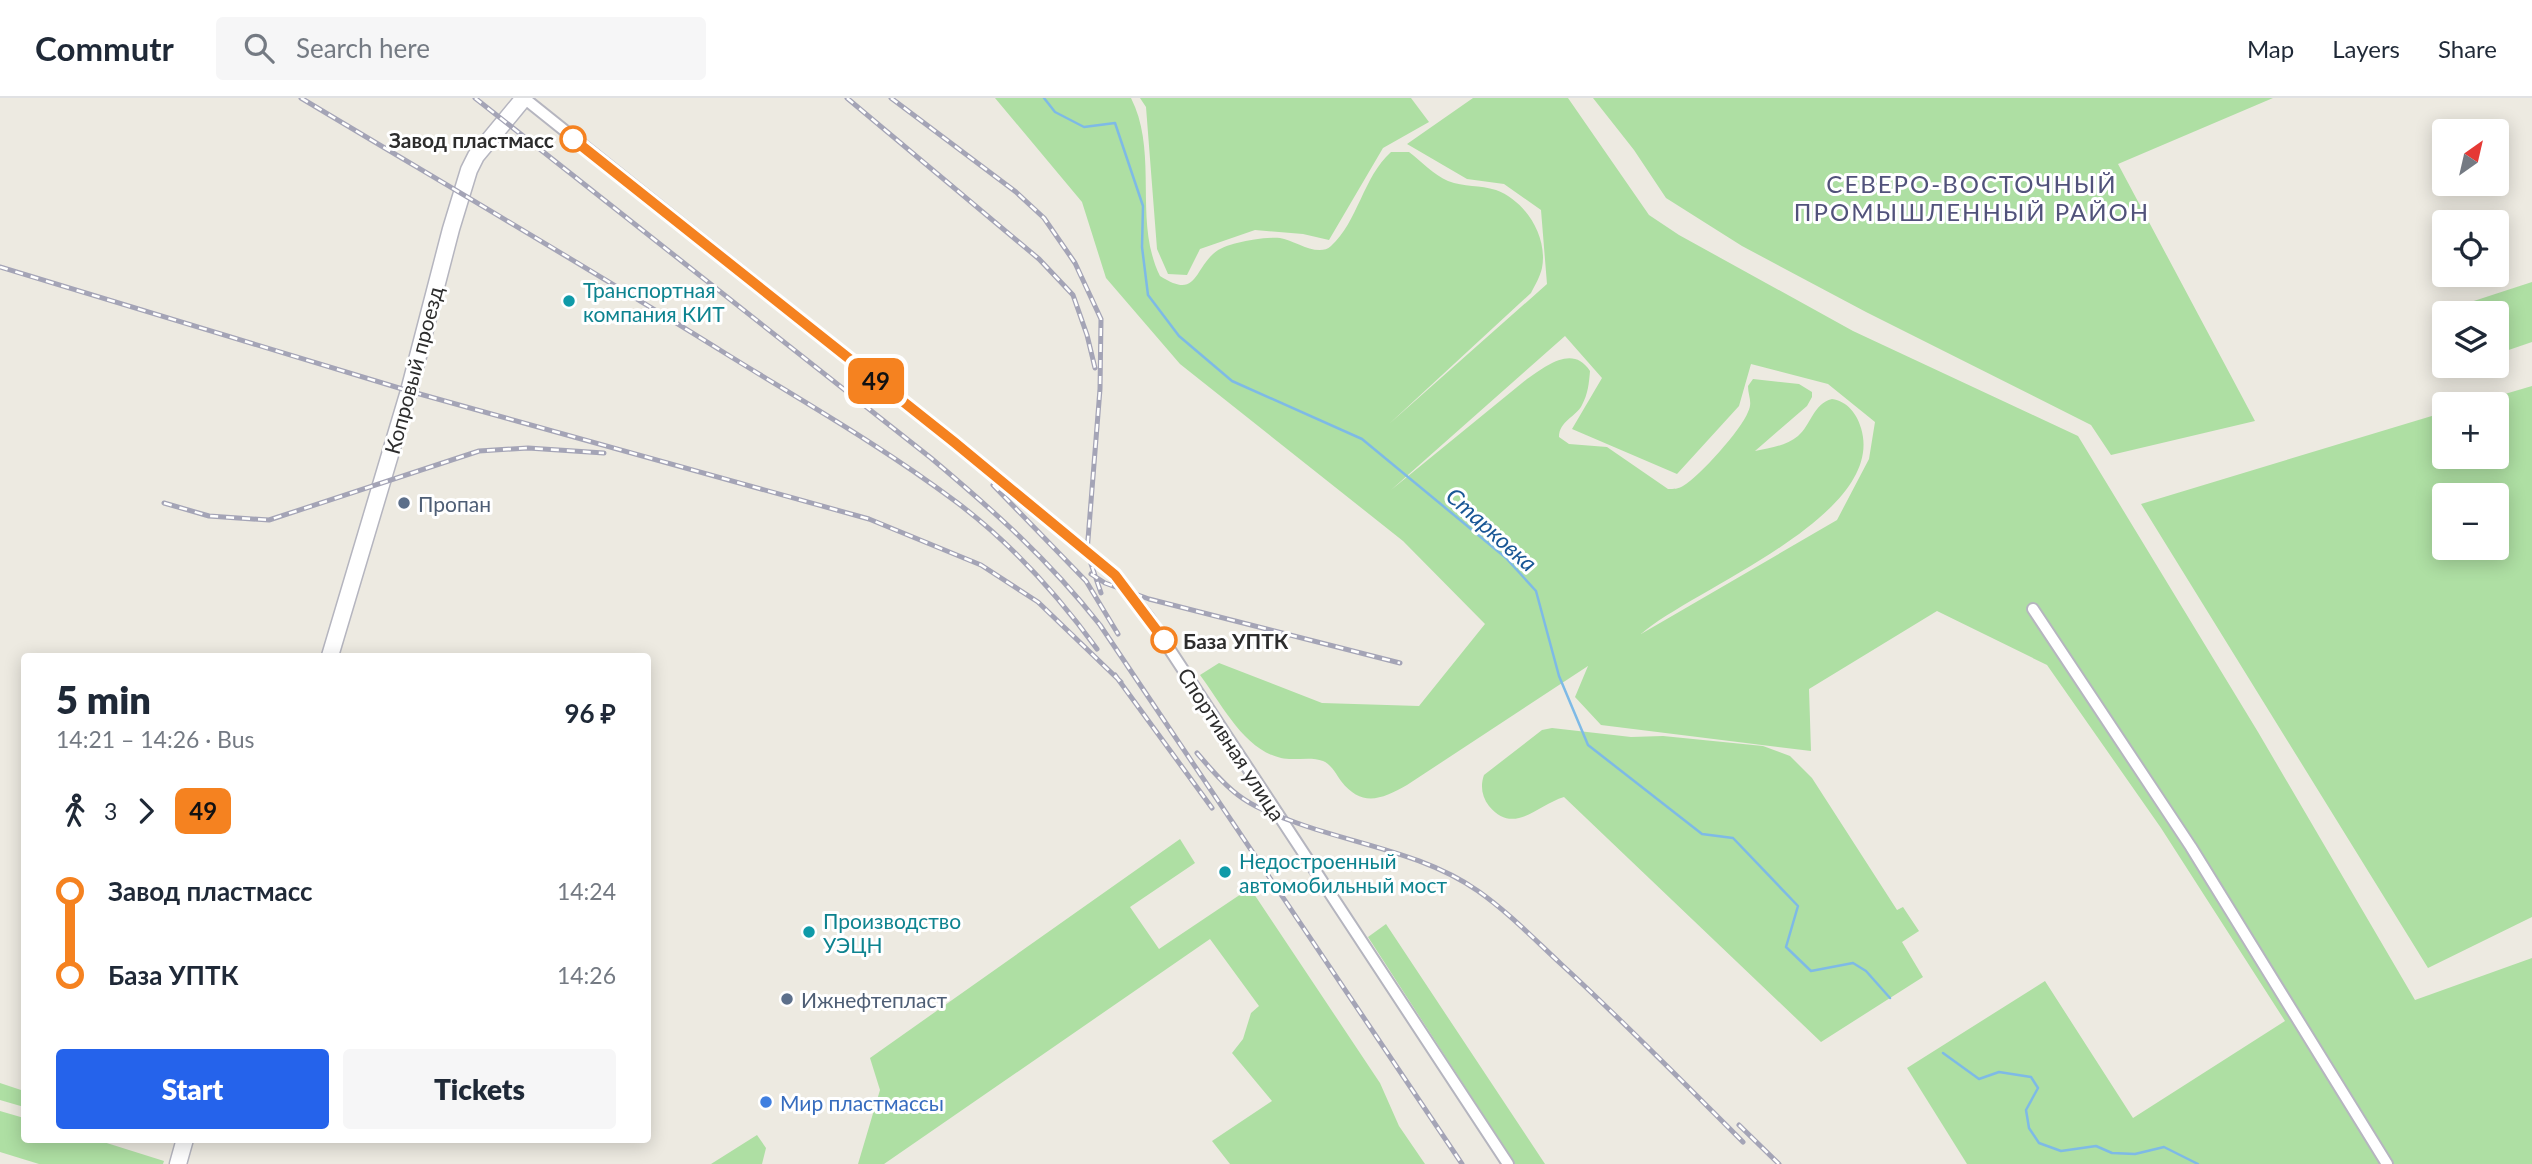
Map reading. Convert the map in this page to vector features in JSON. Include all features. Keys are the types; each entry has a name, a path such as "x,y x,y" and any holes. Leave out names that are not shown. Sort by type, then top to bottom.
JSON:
{"main road":[{"name":"Копровый проезд","path":"331,653 409,391 469,170 476,156 524,98"},
{"path":"178,1164 184,1143"}],"street":[{"name":"Спортивная улица","path":"524,98 954,442 1115,575 1149,618 1508,1164"},
{"path":"2033,610 2221,894 2387,1164"}],"green space":[{"path":"995,98 1131,98 1144,141 1146,210 1152,255 1160,276 1181,285 1192,281 1215,252 1237,243 1280,238 1313,249 1326,249 1331,246 1348,225 1381,162 1391,152 1409,152 1448,181 1490,188 1517,202 1532,222 1542,244 1542,268 1531,293 1389,424 1547,284 1541,210 1504,184 1467,179 1407,144 1473,98 1568,98 1649,215 1679,235 1853,331 2078,436 2258,732 2415,1000 2532,958 2532,1164 1967,1164 1907,1068 2045,981 2133,1118 2285,1021 2161,828 2047,665 1937,611 1809,689 1811,751 1601,725 1575,697 1588,666 1407,785 1381,797 1365,798 1357,795 1323,761 1281,758 1256,746 1234,724 1200,675 1219,663 1322,703 1419,706 1485,624 1403,541 1180,364 1106,278 1082,202","holes":["1565,336 1602,378 1572,429 1677,474 1739,406 1751,364 1828,384 1875,422 1869,459 1837,520 1641,634 1780,547 1817,520 1845,491 1861,460 1861,428 1847,405 1832,399 1820,405 1798,436 1777,446 1755,451 1807,406 1812,392 1799,384 1753,379 1748,386 1749,408 1729,441 1690,481 1679,488 1668,489 1607,447 1569,444 1559,437 1562,427 1582,405 1589,380 1590,371 1583,363 1568,358 1551,364 1527,379 1391,490"]},
{"path":"1140,98 1411,98 1429,122 1383,148 1329,240 1303,234 1255,230 1200,249 1187,275 1168,274 1157,249 1146,107"},
{"path":"1593,98 2273,98 2118,164 2255,421 2111,455 2091,425 1866,312 1742,246 1666,198 1634,150"},
{"path":"2532,282 2532,342 2509,350 2509,301 2474,301"},
{"path":"2532,386 2532,917 2428,968 2141,504 2432,416 2432,469 2509,469 2509,393"},
{"path":"1552,728 1631,737 1663,736 1763,746 1790,756 1812,778 1897,910 1903,907 1919,931 1902,942 1923,977 1821,1042 1564,797 1517,818 1498,815 1489,806 1482,791 1484,775 1542,730"},
{"path":"1180,839 1195,863 1130,907 1159,949 1250,888 1380,1083 1399,1126 1425,1164 1230,1164 1212,1141 1272,1101 1232,1053 1243,1039 1251,1013 1259,1006 1210,939 884,1164 858,1164 880,1090 870,1058"},
{"path":"1386,924 1545,1164 1515,1164 1368,937"},
{"path":"0,1083 21,1090 21,1106 0,1100"},
{"path":"0,1111 21,1117 21,1143 107,1143 164,1161 163,1164 39,1164 0,1152"},
{"path":"757,1135 766,1148 762,1164 711,1164"}],"waterway":[{"name":"Старковка","path":"1044,98 1055,112 1084,127 1115,123 1143,206 1142,247 1148,295 1179,336 1232,381 1362,439 1506,558 1536,591 1559,676 1588,745 1702,834 1733,838 1798,906 1786,947 1811,971 1853,963 1866,971 1890,998"},
{"name":"Старковка","path":"1943,1053 1979,1079 1999,1072 2031,1077 2038,1088 2026,1110 2029,1128 2039,1143 2061,1151 2096,1146 2112,1153 2135,1154 2164,1147 2198,1164"}],"railway":[{"path":"301,98 675,322 843,425 928,481 1014,551 1066,608 1097,649"},
{"path":"475,98 931,458 999,517 1060,578 1100,625 1462,1164"},
{"path":"847,98 1039,259 1073,295 1095,368"},
{"path":"891,98 1016,192 1044,218 1075,263 1101,319 1100,389 1087,552 1101,593"},
{"path":"0,267 409,391 869,519 981,565 1038,602 1121,682"},
{"path":"164,503 209,516 269,520 479,451 528,448 604,453"},
{"path":"993,485 1086,581 1118,634"},
{"path":"1091,574 1105,583 1149,599 1400,663"},
{"path":"1115,675 1212,808"},
{"path":"1197,753 1232,790 1260,808 1300,824 1414,859 1458,878 1478,891 1584,986 1743,1142"},
{"path":"1739,1125 1779,1164"}],"bus line":[{"name":"49","path":"573,139 954,442 1115,575 1164,640"}],"place":[{"name":"Завод пластмасс","path":"573,139"},
{"name":"Транспортная компания КИТ","path":"569,301"},
{"name":"Пропан","path":"404,503"},
{"name":"База УПТК","path":"1164,640"},
{"name":"Недостроенный автомобильный мост","path":"1225,872"},
{"name":"Производство УЭЦН","path":"809,932"},
{"name":"Ижнефтепласт","path":"787,999"},
{"name":"Мир пластмассы","path":"766,1102"}],"district":[{"name":"СЕВЕРО-ВОСТОЧНЫЙ ПРОМЫШЛЕННЫЙ РАЙОН","path":"1972,197"}]}
